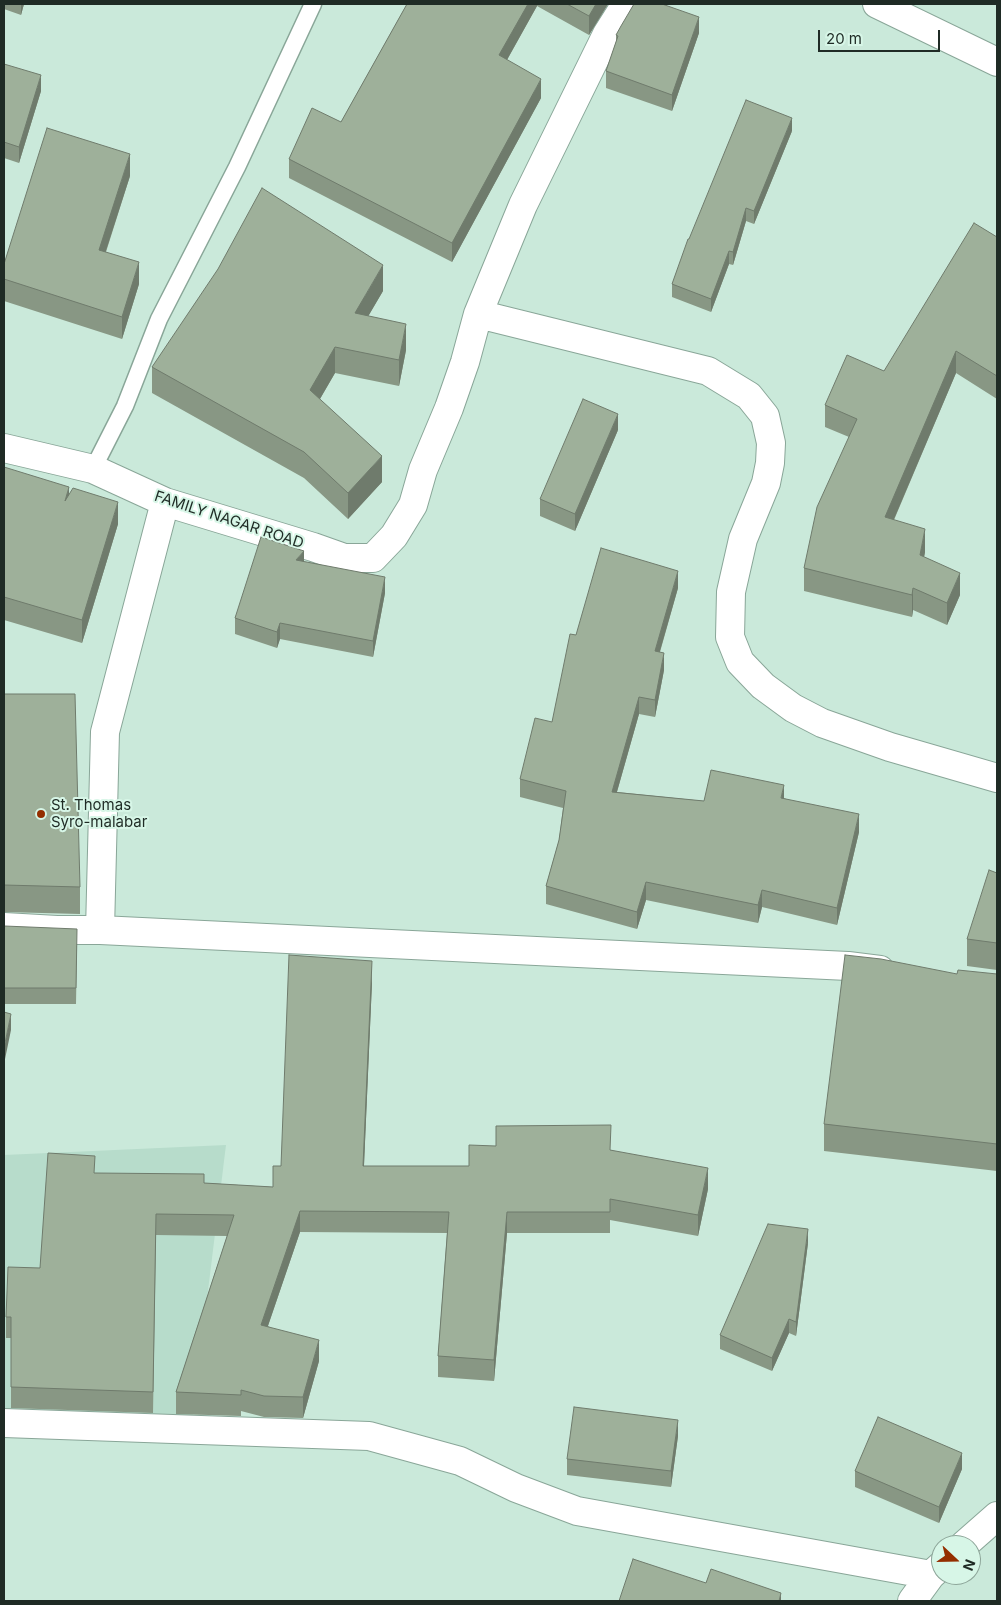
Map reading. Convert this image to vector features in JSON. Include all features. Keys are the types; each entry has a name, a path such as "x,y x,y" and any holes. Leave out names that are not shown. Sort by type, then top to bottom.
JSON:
{"street":[{"name":"FAMILY NAGAR ROAD","path":"4,448 93,468 165,502 344,558 372,558 394,536 413,505 423,470 449,408 465,362 478,314 523,205 607,34 626,4"},
{"path":"877,4 997,62"},
{"path":"478,314 708,371 749,396 765,416 771,443 766,484 743,539 731,592 730,637 740,662 763,686 793,708 822,723 890,747 997,778"},
{"path":"100,930 105,732 165,502"},
{"path":"4,927 848,966 904,974"},
{"path":"4,1423 369,1436 460,1461 516,1488 577,1511 931,1570"},
{"path":"975,1535 997,1516"},
{"path":"912,1601 931,1577"}],"lane":[{"path":"93,468 125,406 159,319 236,167 313,4"}],"shaded area":[{"path":"226,1145 192,1420 4,1418 4,1155"}],"building":[{"path":"407,4 528,4 499,55 541,79 452,243 289,159 312,108 341,122"},
{"path":"567,4 596,4 589,16"},
{"path":"634,4 662,4 699,17 672,95 606,71 618,36 616,35"},
{"path":"4,64 41,75 19,147 4,142"},
{"path":"746,100 792,118 754,211 746,208 733,252 729,251 711,299 672,284 688,239"},
{"path":"47,128 130,154 99,250 139,262 122,317 4,279 4,264"},
{"path":"262,188 383,265 355,313 406,324 399,360 335,347 310,390 382,456 348,493 304,452 152,367 218,269"},
{"path":"974,223 997,237 997,376 956,351 885,517 925,529 920,555 960,573 947,603 913,588 912,595 804,568 817,507 857,419 825,405 847,355 884,371"},
{"path":"583,399 618,414 575,514 540,499"},
{"path":"4,467 69,487 65,501 73,488 118,502 82,620 4,597"},
{"path":"261,537 304,551 296,560 385,577 373,641 280,623 277,632 235,618"},
{"path":"601,548 678,571 655,651 664,653 655,700 639,697 612,792 704,801 711,770 784,785 781,798 859,814 837,908 762,890 758,905 646,882 637,912 546,886 559,840 566,791 520,779 535,718 552,722 570,634 576,635"},
{"name":"St. Thomas Syro-malabar","path":"4,694 75,694 80,887 4,885"},
{"path":"989,870 997,873 997,943 967,939"},
{"path":"4,926 77,929 76,988 4,988"},
{"path":"289,955 372,961 363,1166 469,1166 469,1145 496,1146 496,1126 611,1125 610,1150 708,1168 698,1215 610,1199 610,1212 507,1212 494,1360 438,1356 449,1212 300,1211 261,1325 319,1340 303,1397 264,1396 241,1390 241,1395 176,1392 234,1215 156,1214 153,1392 11,1387 11,1317 6,1317 8,1267 40,1268 48,1153 95,1156 94,1173 204,1174 204,1183 273,1187 273,1166 281,1166"},
{"path":"845,955 881,959 957,974 958,970 997,974 997,1144 824,1124"},
{"path":"4,1012 11,1014 4,1048"},
{"path":"768,1224 808,1229 796,1322 789,1319 772,1358 720,1335"},
{"path":"574,1407 678,1420 671,1471 567,1459"},
{"path":"878,1417 962,1453 939,1507 855,1471"},
{"path":"633,1559 706,1583 711,1569 781,1593 779,1601 619,1601"}],"place":[{"name":"St. Thomas Syro-malabar","path":"41,814"}]}
